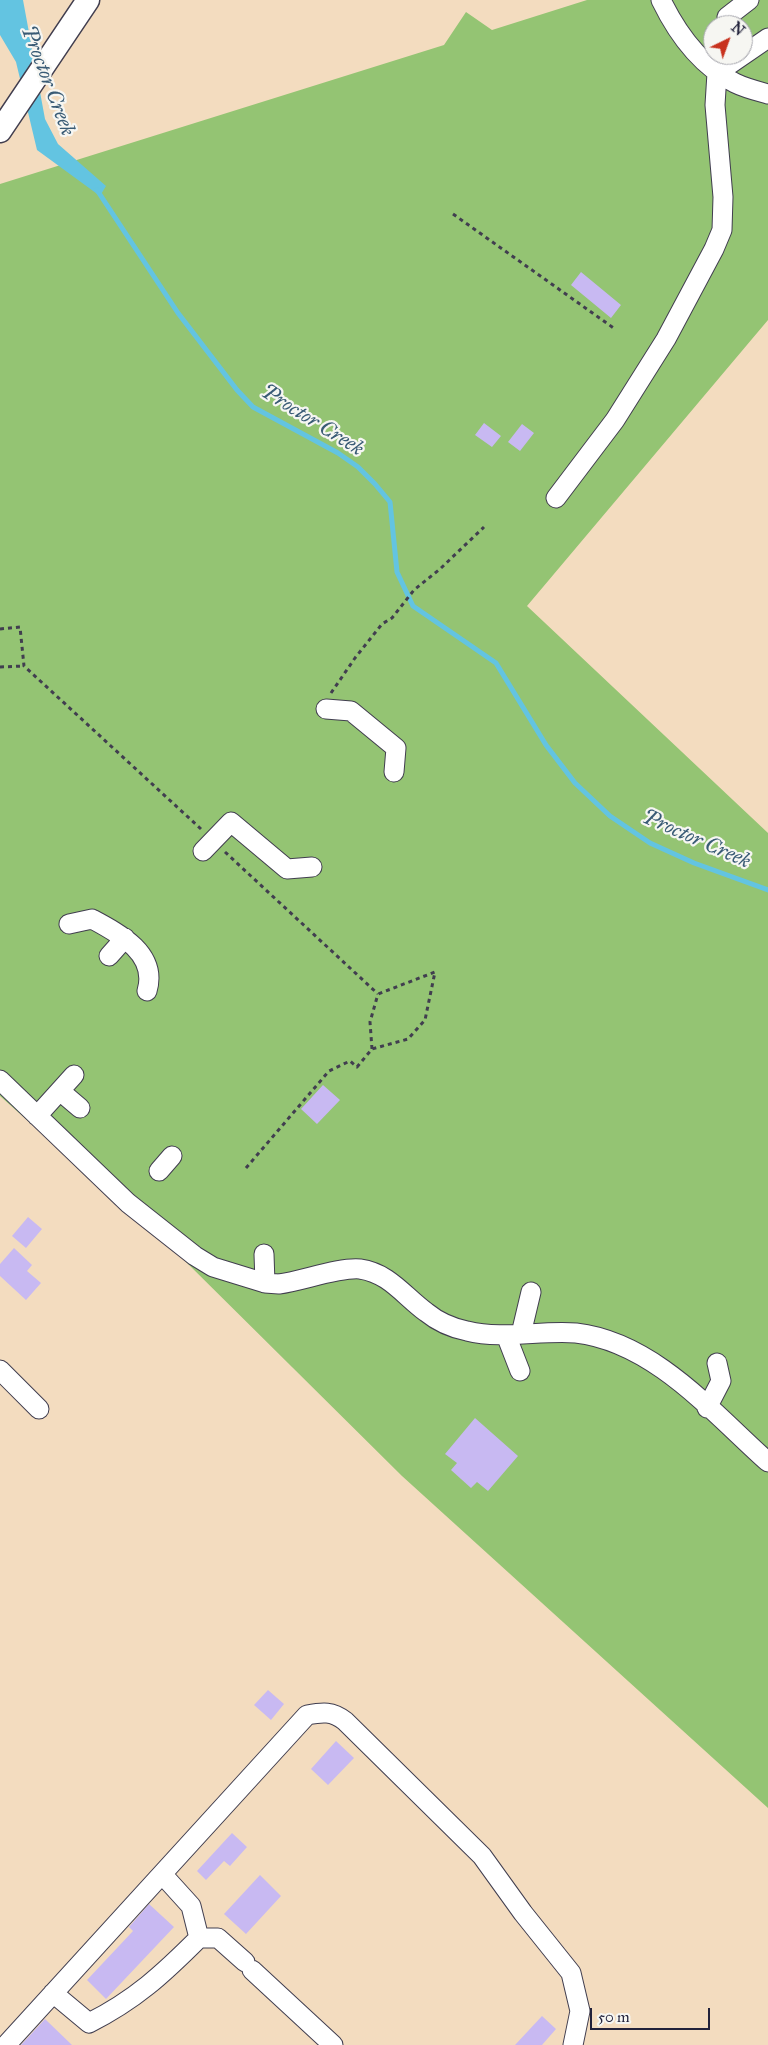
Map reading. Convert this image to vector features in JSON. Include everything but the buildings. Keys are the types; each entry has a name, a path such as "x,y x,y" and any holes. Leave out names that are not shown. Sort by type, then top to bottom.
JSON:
{"main road":[{"path":"6,123 88,0"}],"street":[{"path":"661,0 669,16 693,50 718,73 736,84 768,94"},
{"path":"730,15 749,0"},
{"path":"753,43 768,38"},
{"path":"556,498 615,420 661,347 714,249 722,230 723,197 715,105 718,73 726,65"},
{"path":"327,702 352,711 396,748 394,772"},
{"path":"208,846 231,822 287,869 312,867"},
{"path":"69,924 92,919 125,938 140,951 151,977 147,991"},
{"path":"109,956 125,938"},
{"path":"37,1116 74,1075"},
{"path":"0,1080 128,1203 195,1256 213,1267 265,1283 295,1282 358,1269 378,1273 439,1321 467,1332 578,1334 623,1345 646,1357 667,1372 768,1462"},
{"path":"60,1091 80,1108"},
{"path":"159,1171 172,1156"},
{"path":"264,1254 265,1283"},
{"path":"520,1371 514,1334 531,1292"},
{"path":"707,1408 721,1381 717,1363"},
{"path":"0,1370 39,1409"},
{"path":"6,2045 308,1715 335,1713 345,1720 482,1856 523,1914 572,1973 580,2011 573,2045"},
{"path":"162,1874 191,1906 199,1938"},
{"path":"53,1993 89,2023 120,2007 158,1978 199,1938 218,1938 333,2045"}],"path":[{"path":"453,214 615,328"},
{"path":"327,702 371,638 414,590 440,569 484,527"},
{"path":"0,629 20,627 24,666 208,846 378,994"},
{"path":"0,667 24,666"},
{"path":"246,1168 329,1071 350,1061 357,1067 372,1049 408,1039 425,1020 435,972 378,994"},
{"path":"372,1049 370,1022 378,994"}],"green space":[{"path":"587,0 768,0 768,320 527,606 768,833 768,1808 402,1476 182,1258 0,1096 0,184 444,45 466,12 492,30"}],"water":[{"path":"0,0 23,0 45,119 58,144 106,186 100,196 37,150 16,62 0,35"}],"waterway":[{"name":"Proctor Creek","path":"97,190 178,313 237,390 253,407 338,453 358,467 390,502 397,572 413,606 496,663 546,745 575,783 610,816 650,843 694,863 768,890"}]}
